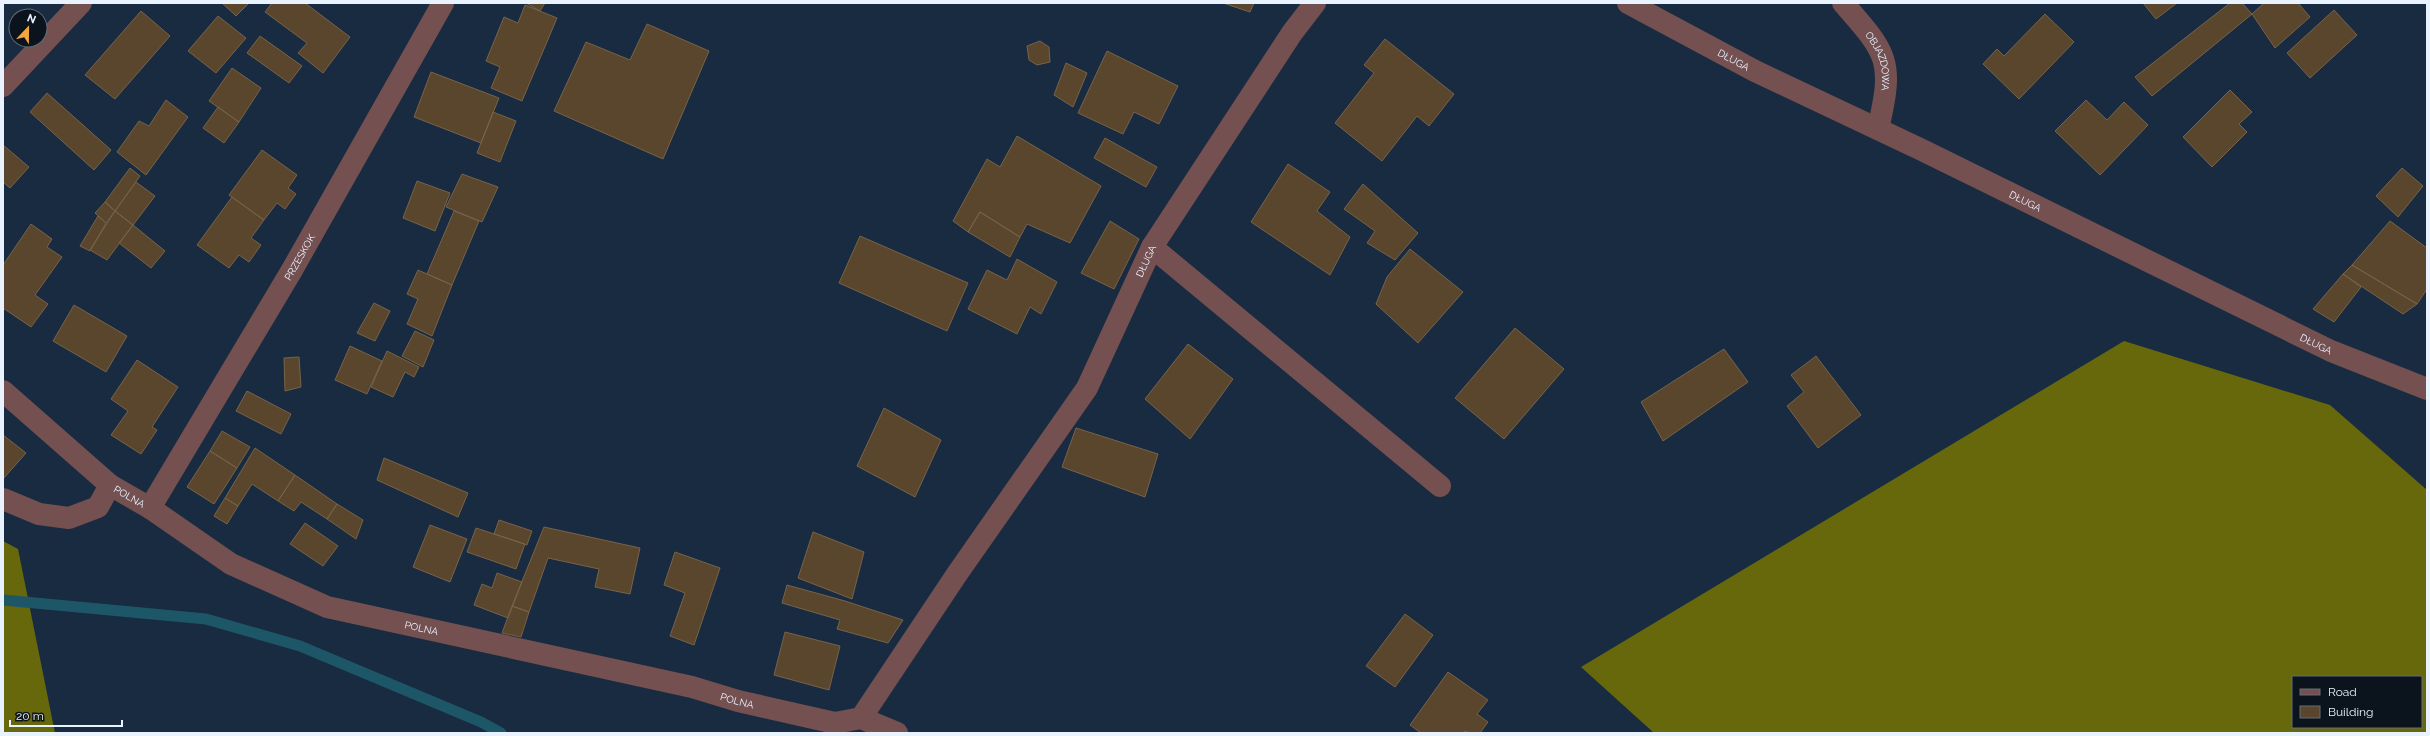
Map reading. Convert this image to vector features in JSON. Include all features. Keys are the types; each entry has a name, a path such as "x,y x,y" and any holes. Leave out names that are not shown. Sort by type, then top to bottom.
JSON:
{"street":[{"path":"3,86 81,3"},
{"name":"PRZESKOK","path":"150,508 292,270 443,3"},
{"name":"DŁUGA","path":"861,718 990,527 1087,388 1152,247 1292,33 1315,3"},
{"name":"DŁUGA","path":"1628,3 1755,71 1878,129 2331,351 2427,389"},
{"name":"OBJAZDOWA","path":"1843,3 1871,34 1886,61 1887,91 1878,129"},
{"path":"1152,247 1440,486"},
{"name":"POLNA","path":"3,391 110,485 150,508 231,564 327,607 692,687 738,701 835,723 861,718"},
{"path":"3,499 39,514 68,518 98,507 110,485"},
{"path":"861,718 896,733"}],"shaded area":[{"path":"2124,341 2330,405 2427,490 2427,733 1654,733 1581,667"},
{"path":"3,541 18,549 55,733 3,733"}],"building":[{"path":"222,3 249,3 236,16"},
{"path":"272,3 305,3 350,37 323,73 298,53 307,43 265,12"},
{"path":"526,3 545,3 540,11"},
{"path":"1223,3 1254,3 1250,12"},
{"path":"2143,3 2177,3 2156,19"},
{"path":"2230,3 2242,3 2252,14 2152,96 2135,77"},
{"path":"2264,3 2298,3 2310,17 2275,48 2252,14"},
{"path":"525,5 557,18 522,101 491,88 500,67 486,61 504,17 518,23"},
{"path":"2334,10 2357,35 2310,78 2287,53"},
{"path":"141,11 170,36 115,99 85,75"},
{"path":"2045,14 2074,42 2019,99 1983,64 1997,49 2004,56"},
{"path":"218,16 246,38 216,73 188,51"},
{"path":"647,24 709,51 663,159 554,111 586,42 630,60"},
{"path":"260,36 302,66 289,83 247,53"},
{"path":"1385,39 1454,94 1429,126 1417,116 1382,161 1335,123 1374,73 1364,65"},
{"path":"1040,41 1049,47 1050,62 1037,65 1029,60 1027,46"},
{"path":"1107,51 1178,86 1159,124 1134,112 1123,134 1078,113"},
{"path":"1066,63 1087,73 1073,107 1054,95"},
{"path":"232,68 261,88 239,122 209,101"},
{"path":"431,72 499,98 481,143 414,117"},
{"path":"2230,90 2252,112 2239,124 2247,132 2212,167 2183,137"},
{"path":"47,93 111,150 94,170 30,112"},
{"path":"166,100 188,117 146,175 117,152 139,121 149,126"},
{"path":"2086,100 2107,120 2124,102 2148,125 2100,175 2055,131"},
{"path":"218,107 239,122 224,143 203,128"},
{"path":"493,112 516,121 500,162 477,153"},
{"path":"1017,136 1101,186 1070,243 1027,224 1020,237 980,212 968,232 953,221 987,159 1000,167"},
{"path":"1105,138 1157,167 1146,187 1094,158"},
{"path":"3,145 29,167 10,188 3,182"},
{"path":"262,150 297,175 288,188 296,194 285,209 277,203 264,220 229,195"},
{"path":"1288,164 1330,192 1317,211 1350,237 1330,275 1251,222"},
{"path":"130,168 140,176 115,211 105,202"},
{"path":"2402,168 2423,186 2398,217 2376,196"},
{"path":"462,174 498,187 482,222 446,207"},
{"path":"417,181 450,193 435,231 403,218"},
{"path":"136,182 155,196 133,225 115,211"},
{"path":"1363,184 1418,233 1395,260 1367,243 1375,231 1344,209"},
{"path":"232,197 264,220 251,238 261,245 249,262 239,255 229,268 197,245"},
{"path":"105,202 115,211 106,223 95,213"},
{"path":"115,211 133,225 107,260 90,250"},
{"path":"454,211 479,221 452,285 427,274"},
{"path":"980,212 1020,237 1010,257 968,232"},
{"path":"98,216 106,223 90,251 80,246"},
{"path":"1110,221 1139,239 1114,289 1081,273"},
{"path":"2390,221 2427,248 2427,289 2417,304 2352,265"},
{"path":"31,224 52,239 47,247 62,257 35,295 48,304 31,327 3,308 3,265"},
{"path":"133,225 165,251 151,268 119,243"},
{"path":"860,236 968,283 947,331 839,283"},
{"path":"1410,249 1463,292 1418,343 1376,304 1387,277"},
{"path":"1017,259 1057,282 1041,314 1030,307 1017,334 968,309 987,270 1007,280"},
{"path":"2352,265 2417,304 2403,314 2343,274"},
{"path":"418,270 452,285 432,336 407,324 418,299 407,294"},
{"path":"2343,274 2361,287 2334,322 2313,309"},
{"path":"374,303 390,311 375,341 357,333"},
{"path":"74,305 127,336 106,372 53,341"},
{"path":"1515,328 1564,369 1504,439 1455,398"},
{"path":"415,331 434,340 423,367 402,356"},
{"path":"1188,344 1233,379 1190,439 1145,399"},
{"path":"350,346 382,361 367,394 335,380"},
{"path":"1724,349 1748,382 1663,441 1641,402"},
{"path":"387,351 419,367 414,377 405,372 393,397 371,387"},
{"path":"1816,356 1861,415 1818,448 1787,406 1804,392 1791,375"},
{"path":"299,357 301,387 285,391 284,358"},
{"path":"137,360 178,387 152,427 157,430 141,454 111,435 128,411 111,399"},
{"path":"247,391 291,414 281,434 236,411"},
{"path":"884,408 941,440 915,497 857,466"},
{"path":"1076,428 1158,454 1145,497 1062,467"},
{"path":"222,431 250,447 237,468 210,451"},
{"path":"3,435 26,453 3,479"},
{"path":"255,448 295,475 278,501 252,484 238,506 225,498"},
{"path":"210,451 237,468 214,504 187,487"},
{"path":"384,458 468,493 458,517 377,480"},
{"path":"295,475 337,504 327,519 301,502 294,511 278,501"},
{"path":"225,498 238,506 227,524 214,516"},
{"path":"337,504 363,520 356,539 327,519"},
{"path":"499,520 532,531 527,545 494,534"},
{"path":"305,523 338,546 323,566 290,544"},
{"path":"430,525 467,539 450,582 413,567"},
{"path":"544,527 640,548 630,594 595,587 599,569 548,558 529,612 512,606"},
{"path":"476,528 525,544 516,569 467,552"},
{"path":"813,532 864,552 852,599 798,578"},
{"path":"675,552 720,568 694,645 670,636 685,593 664,585"},
{"path":"497,573 522,582 508,618 474,605 482,584 492,588"},
{"path":"787,585 845,601 903,620 888,643 837,629 840,620 782,603"},
{"path":"512,606 529,612 521,637 502,633"},
{"path":"1405,614 1433,635 1395,687 1366,666"},
{"path":"785,632 840,646 829,690 774,675"},
{"path":"1448,672 1488,700 1477,714 1488,722 1480,733 1469,733 1465,731 1464,733 1421,733 1410,725"}],"waterway":[{"path":"3,600 206,619 300,646 481,722 501,733"}]}
